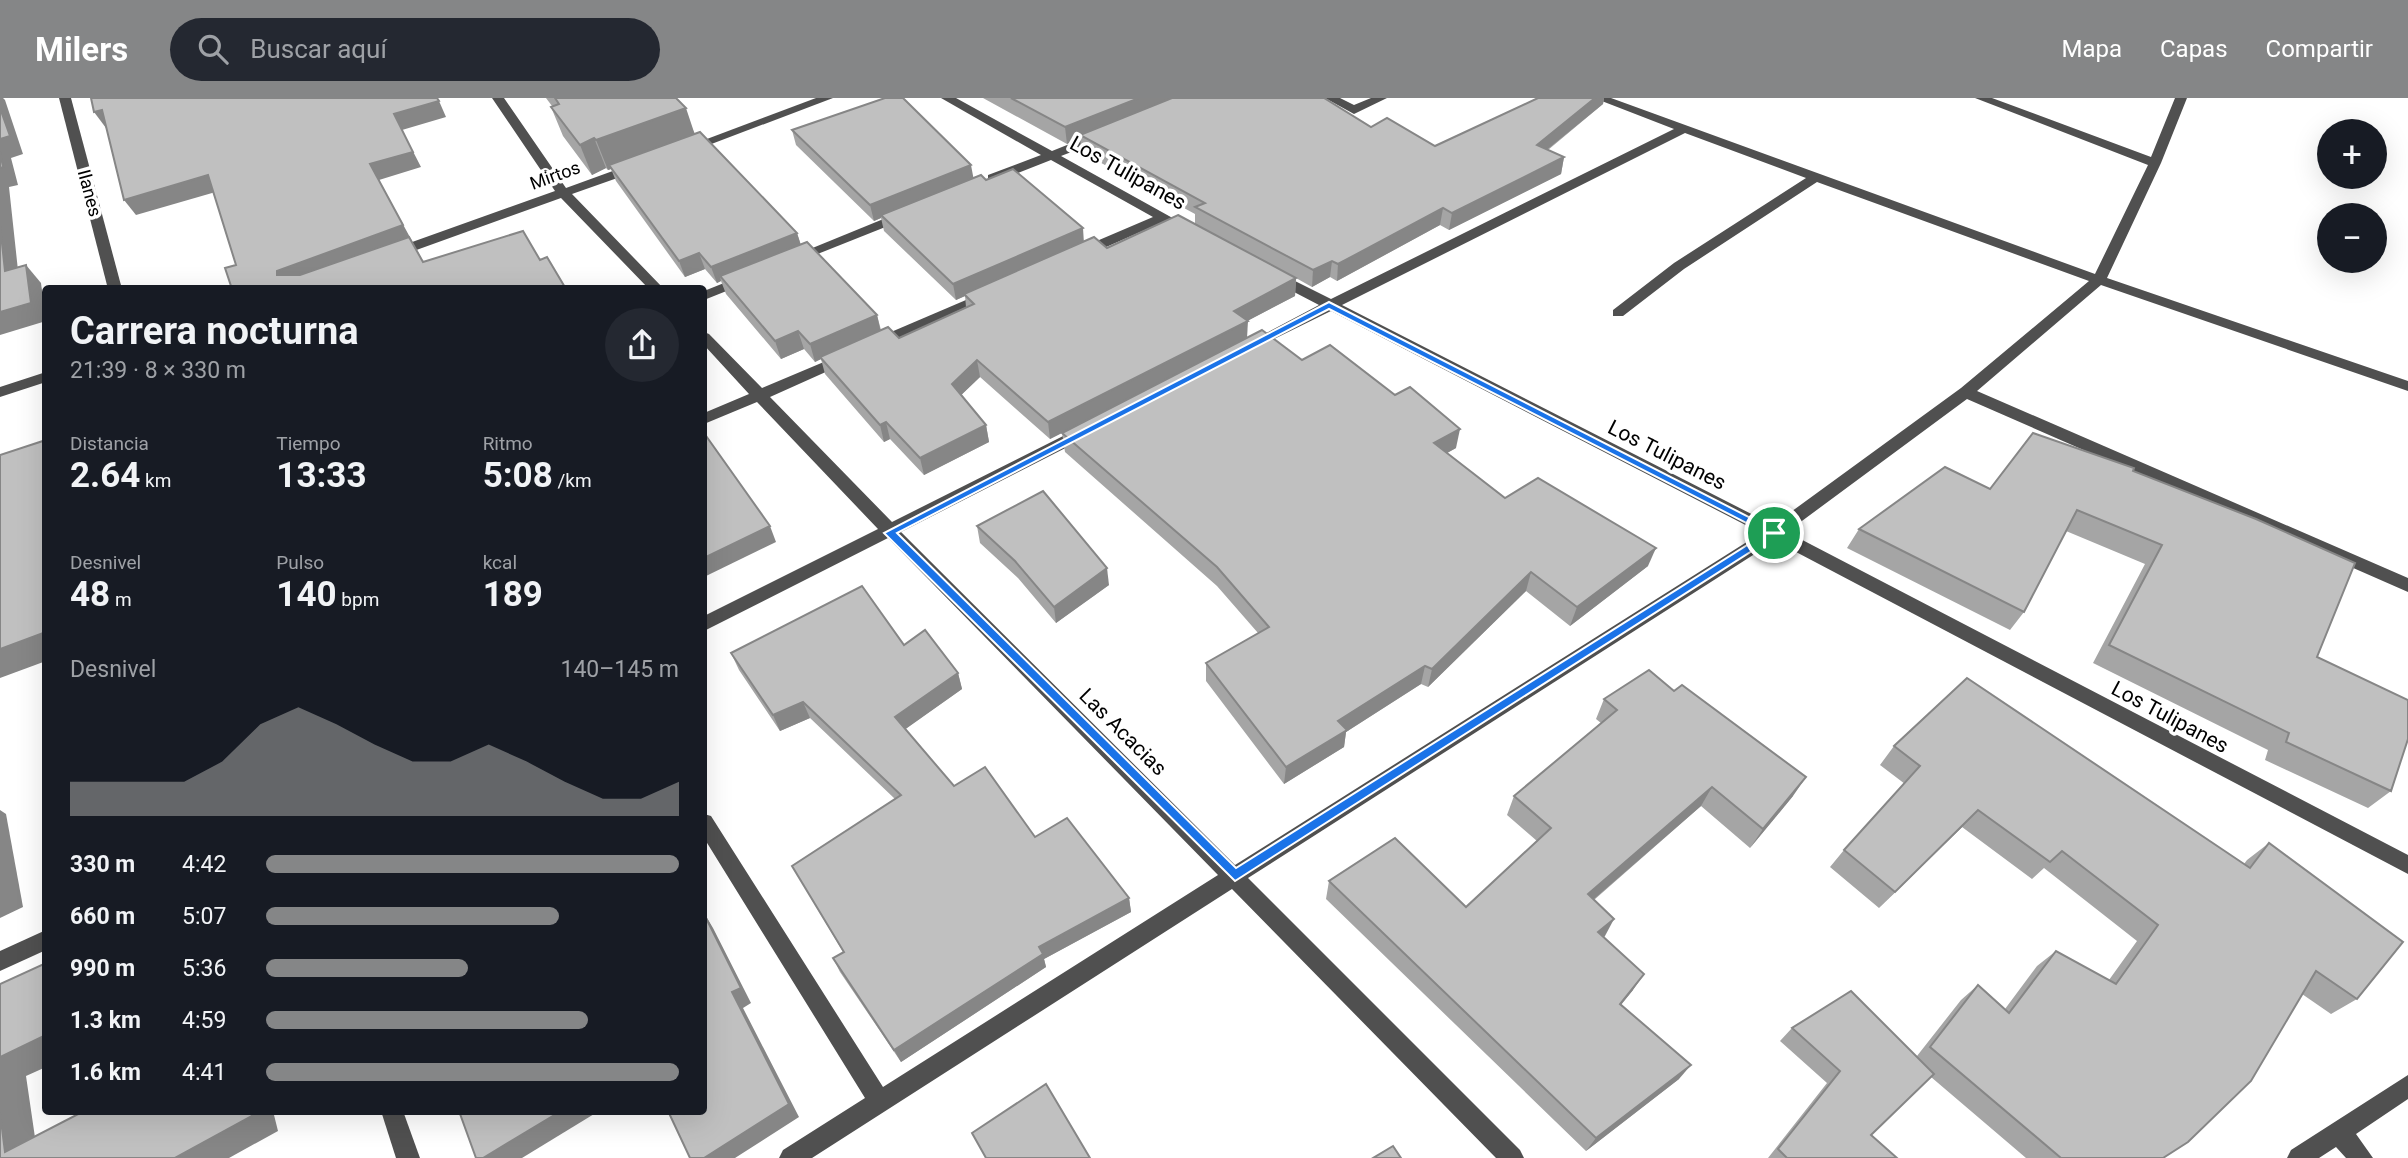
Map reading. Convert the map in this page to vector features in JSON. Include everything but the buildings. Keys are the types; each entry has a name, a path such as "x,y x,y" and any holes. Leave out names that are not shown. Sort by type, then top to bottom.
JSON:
{"street":[{"name":"Ilanes","path":"65,98 114,285"},
{"path":"498,98 563,193 653,285"},
{"path":"676,152 827,98"},
{"name":"Los Tulipanes","path":"947,98 1198,236"},
{"path":"1331,98 1354,110 1381,98"},
{"path":"1600,98 2099,279 2408,386"},
{"path":"1981,98 2155,163"},
{"path":"791,1158 1774,533 1966,392 2099,279 2155,163 2181,98"},
{"path":"1231,356 1684,128"},
{"path":"973,186 1112,131"},
{"name":"Mirtos","path":"385,257 651,161"},
{"path":"1618,313 1679,266 1816,177"},
{"path":"780,264 922,207"},
{"path":"1075,256 1163,217"},
{"name":"Los Tulipanes","path":"1258,267 2408,865"},
{"path":"707,295 755,275"},
{"path":"707,418 999,289"},
{"name":"Las Acacias","path":"707,340 890,533 1235,876 1512,1158"},
{"path":"0,392 42,378"},
{"path":"1966,392 2408,585"},
{"path":"707,623 890,533 1097,425"},
{"path":"707,827 880,1102"},
{"path":"0,961 42,942"},
{"path":"2299,1158 2408,1086"},
{"path":"393,1115 408,1158"},
{"path":"2339,1132 2361,1158"}],"route":[{"path":"1329,305 1774,533 1235,876 890,533 1329,305"}]}
